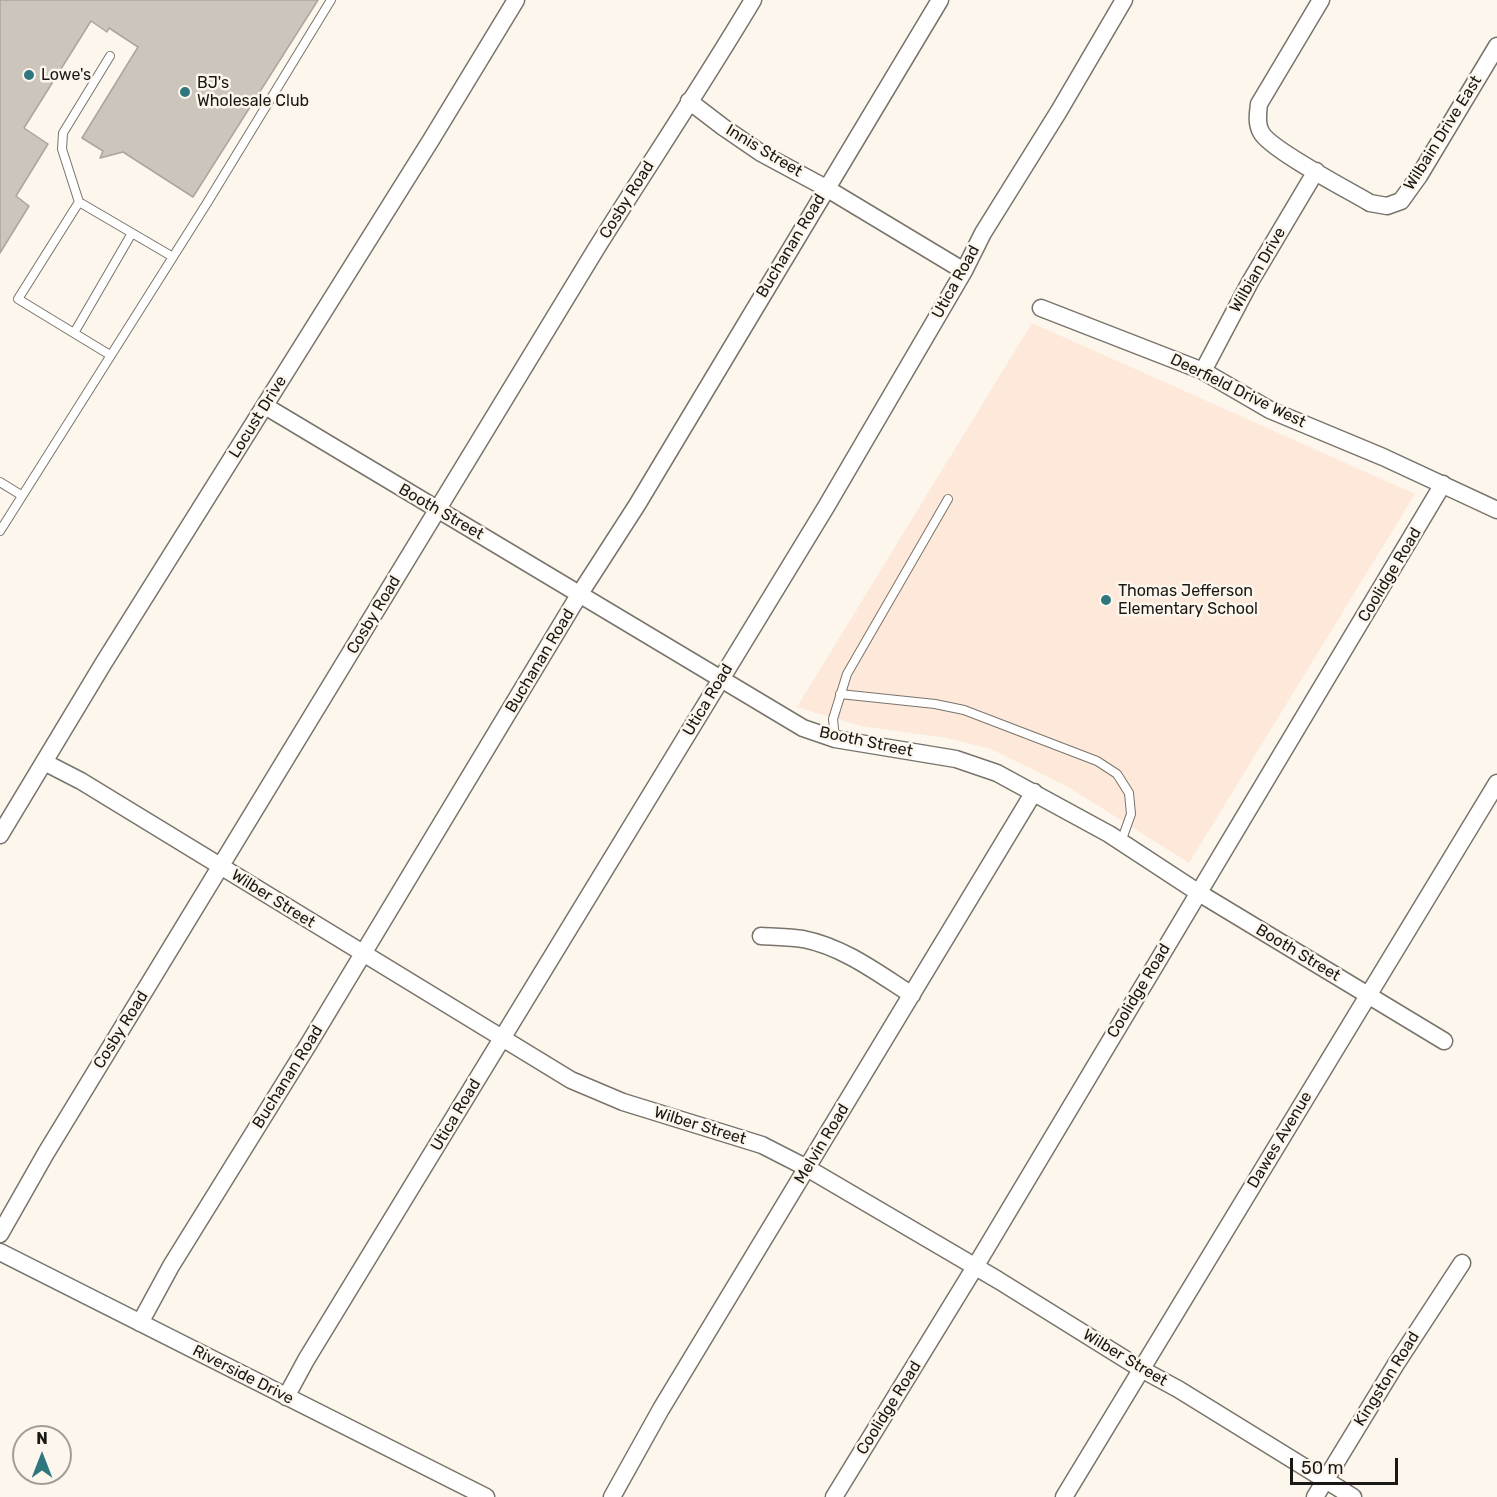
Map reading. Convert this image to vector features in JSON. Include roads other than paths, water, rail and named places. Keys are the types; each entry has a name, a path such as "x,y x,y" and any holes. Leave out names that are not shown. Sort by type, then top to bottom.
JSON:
{"street":[{"name":"Locust Drive","path":"0,835 103,664 516,0"},
{"name":"Cosby Road","path":"0,1234 46,1153 596,249 689,101 723,52 753,0"},
{"name":"Buchanan Road","path":"140,1323 171,1266 579,595 637,505 940,0"},
{"name":"Utica Road","path":"286,1397 306,1360 826,507 964,271 983,233 1059,111 1124,0"},
{"path":"1316,171 1277,148 1262,134 1257,117 1259,104 1321,0"},
{"name":"Wilbain Drive East","path":"1316,171 1370,203 1388,206 1401,201 1419,176 1497,46"},
{"name":"Innis Street","path":"689,101 761,153 826,188 964,271"},
{"name":"Wilbian Drive","path":"1203,371 1250,282 1316,171"},
{"name":"Deerfield Drive West","path":"1041,308 1203,371 1270,410 1443,484 1497,510"},
{"name":"Booth Street","path":"265,406 803,728 835,739 956,759 997,773 1121,842 1199,893 1443,1041"},
{"name":"Coolidge Road","path":"834,1497 975,1267 1443,484"},
{"name":"Wilber Street","path":"44,762 81,781 571,1080 612,1098 762,1145 807,1167 1141,1369 1178,1389 1353,1497"},
{"name":"Dawes Avenue","path":"1064,1497 1497,783"},
{"name":"Melvin Road","path":"612,1497 661,1409 1034,792"},
{"path":"761,936 803,939 830,947 862,963 912,995"},
{"name":"Riverside Drive","path":"0,1252 486,1497"},
{"name":"Kingston Road","path":"1315,1497 1396,1364 1462,1263"}],"lane":[{"path":"0,531 173,257 331,0"},
{"path":"110,56 63,133 62,149 79,202 173,257"},
{"path":"79,202 18,299 110,355"},
{"path":"74,333 132,233"},
{"path":"0,482 21,495"},
{"path":"835,739 833,719 847,674 948,499"},
{"path":"840,694 935,704 964,710 1097,761 1117,774 1129,793 1131,814 1121,842"}],"place":[{"name":"Lowe's","path":"29,75"},
{"name":"BJ's Wholesale Club","path":"185,92"},
{"name":"Thomas Jefferson Elementary School","path":"1106,600"}]}
